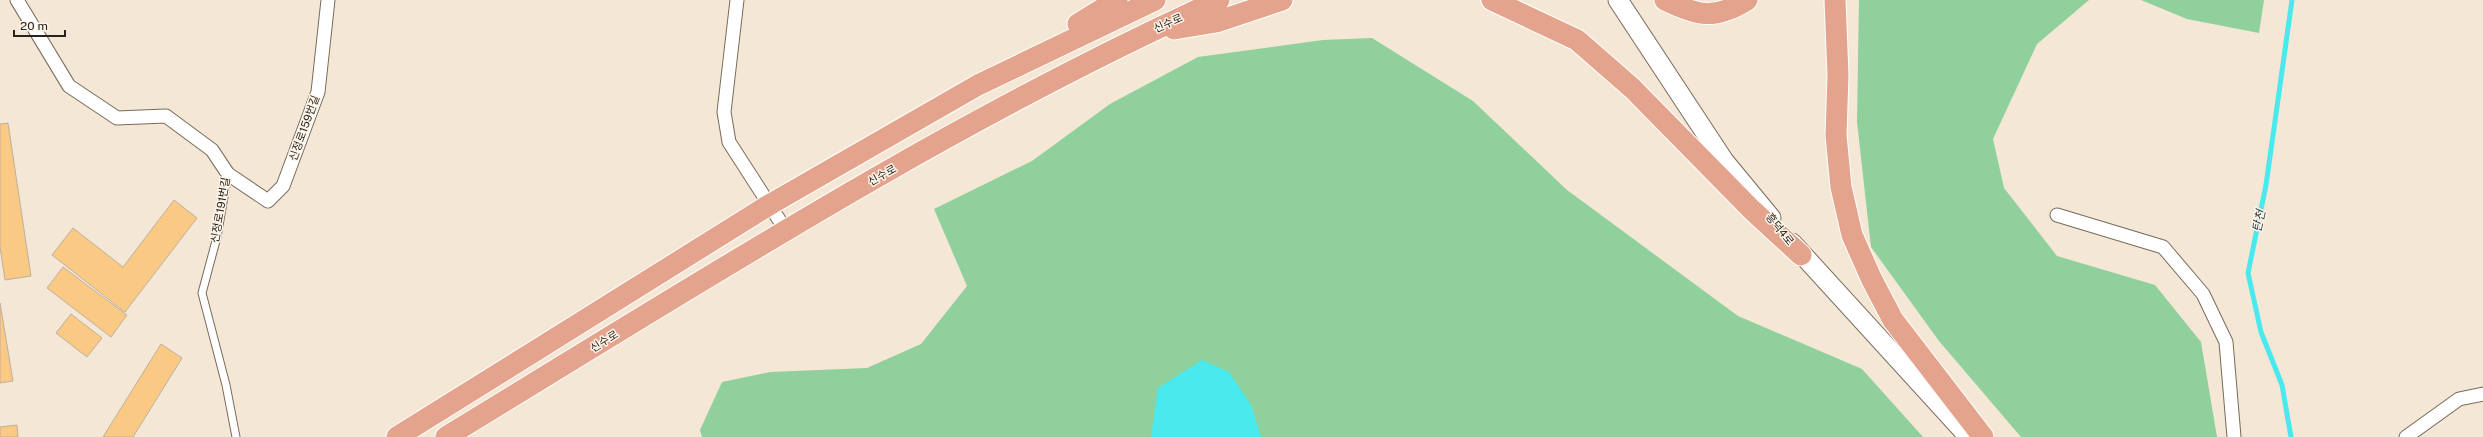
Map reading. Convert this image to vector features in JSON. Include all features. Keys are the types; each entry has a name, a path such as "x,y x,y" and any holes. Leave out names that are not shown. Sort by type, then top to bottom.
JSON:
{"main road":[{"path":"397,437 540,350 770,205 978,84 1117,0"},
{"path":"978,84 1155,0"},
{"name":"신수로","path":"446,437 785,230 985,116 1144,34 1219,0"},
{"path":"1144,34 1216,22 1282,0"},
{"path":"1492,0 1577,40 1632,88 1751,209 1801,254"},
{"path":"1665,0 1696,14 1709,14 1724,13 1747,0"},
{"path":"1835,0 1838,75 1836,135 1841,187 1852,235 1872,280 1893,320 1983,437"}],"street":[{"name":"신정로191번길","path":"17,0 69,86 117,118 166,116 212,150 228,174"},
{"name":"신정로159번길","path":"228,174 268,201 283,186 318,92 328,0"},
{"path":"738,0 724,112 729,142 785,230"},
{"name":"흥덕4로","path":"1618,0 1724,161 1801,254 1969,437"},
{"path":"2057,215 2163,247 2203,294 2226,342 2234,437"},
{"path":"2406,437 2459,398 2483,394"}],"lane":[{"name":"신정로191번길","path":"228,174 217,237 202,293 226,385 236,437"}],"green space":[{"path":"1859,0 2089,0 2037,44 1993,139 2004,188 2057,256 2155,285 2201,342 2217,437 2021,437 1939,341 1871,247 1857,122"},
{"path":"2141,0 2264,0 2259,33 2187,19"},
{"path":"1372,38 1473,101 1567,190 1738,316 1862,369 1923,437 702,437 700,430 722,382 770,372 867,368 921,344 967,286 934,209 1032,161 1110,104 1198,57 1323,40"}],"water":[{"path":"1202,360 1229,372 1251,405 1261,437 1151,437 1158,388"}],"building":[{"path":"8,123 31,276 5,280 0,247 0,124"},
{"path":"174,200 197,218 125,312 52,255 73,228 123,267"},
{"path":"63,267 127,315 111,337 47,288"},
{"path":"0,303 13,381 0,383"},
{"path":"71,314 102,338 87,357 56,333"},
{"path":"161,344 182,358 133,437 103,437"},
{"path":"17,425 18,437 0,437 0,427"}],"waterway":[{"name":"탄천","path":"2291,437 2282,385 2261,332 2248,273 2266,185 2292,0"}]}
